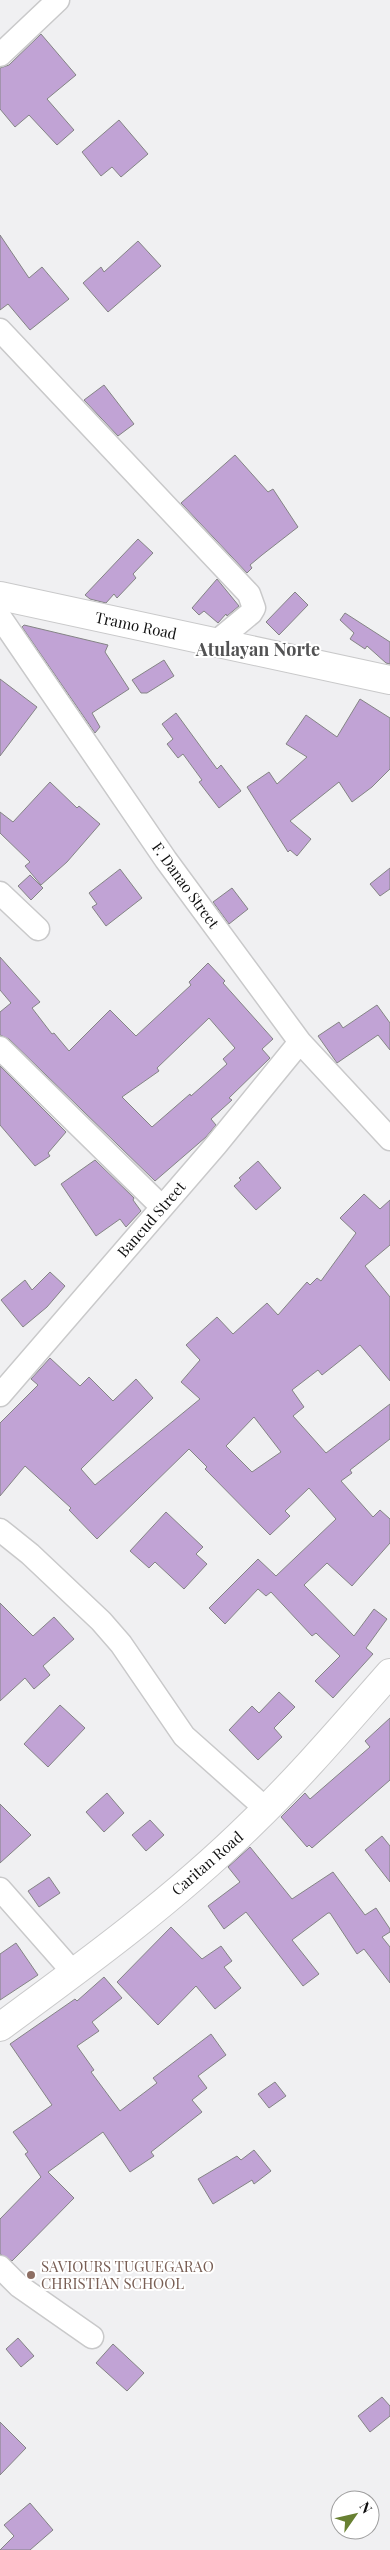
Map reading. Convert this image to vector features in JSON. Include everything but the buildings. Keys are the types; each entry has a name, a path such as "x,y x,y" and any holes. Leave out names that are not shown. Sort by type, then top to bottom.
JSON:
{"main road":[{"name":"Tramo Road","path":"0,596 390,680"},
{"name":"Caritan Road","path":"0,2027 173,1894 217,1856 266,1809 390,1673"}],"street":[{"path":"0,55 58,0"},
{"path":"0,330 249,594 254,608 251,613 216,642"},
{"name":"F. Danao Street","path":"0,617 166,860 300,1042 390,1139"},
{"path":"0,893 38,929"},
{"name":"Bancud Street","path":"0,1395 162,1207 300,1042"},
{"path":"0,1048 162,1207"},
{"path":"0,1530 30,1554 101,1621 121,1644 184,1736 266,1809"},
{"path":"0,1889 73,1972"},
{"path":"0,2267 19,2286 92,2337"}],"place":[{"name":"SAVIOURS TUGUEGARAO CHRISTIAN SCHOOL","path":"31,2275"}],"district":[{"name":"Atulayan Norte","path":"258,649"}]}
